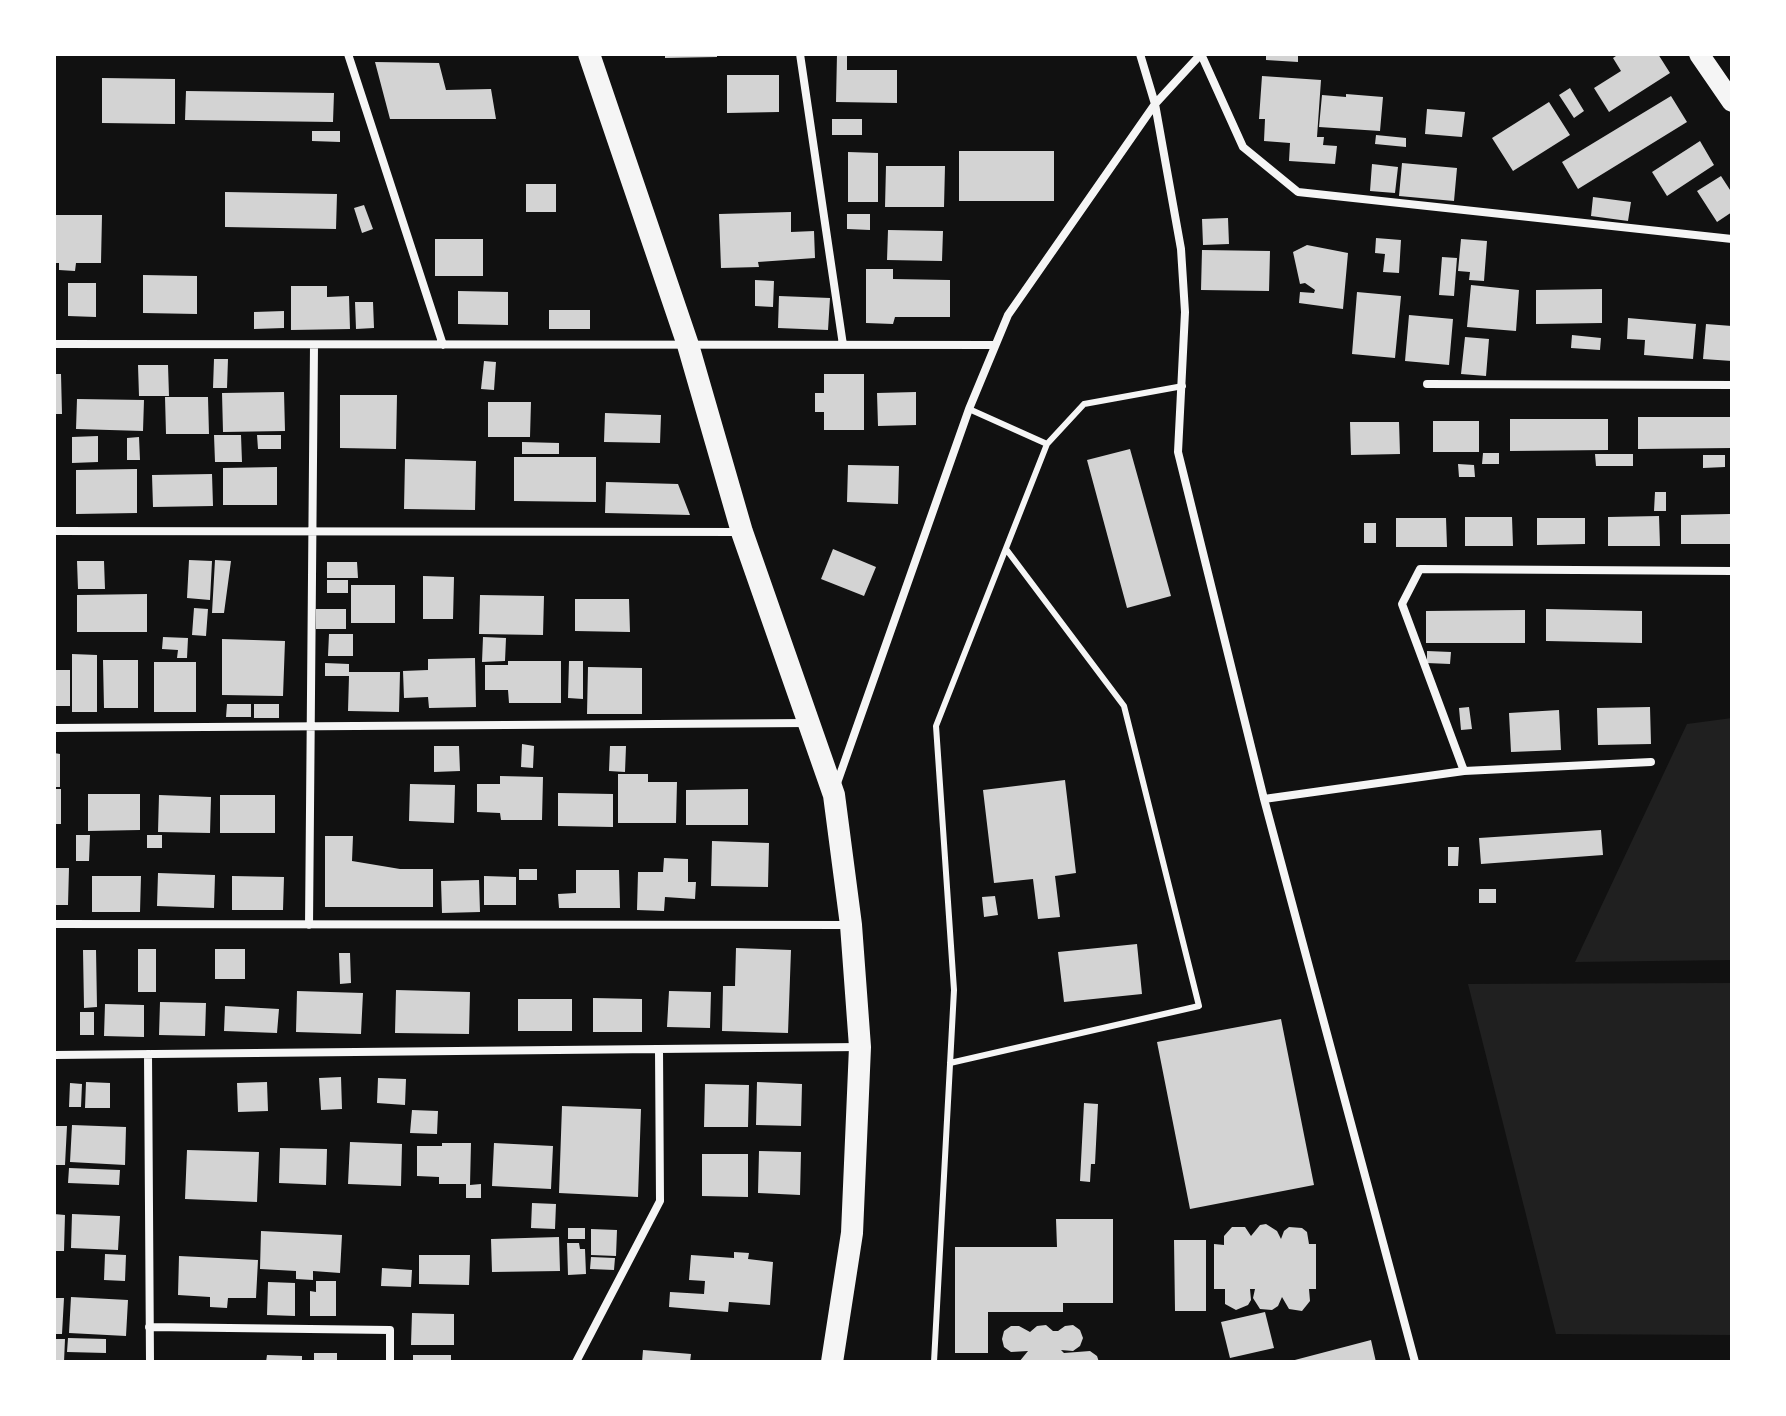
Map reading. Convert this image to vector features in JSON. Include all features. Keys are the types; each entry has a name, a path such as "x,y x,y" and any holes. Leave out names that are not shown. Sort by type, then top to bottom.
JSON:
{"highway":[{"path":"589,54 688,345 742,532 834,795 851,925 860,1047 852,1233 832,1362"}],"main road":[{"path":"1699,54 1732,102"}],"street":[{"path":"348,54 443,345"},
{"path":"800,54 843,345"},
{"path":"1140,54 1155,104 1181,249 1185,312 1178,452 1264,799 1415,1362"},
{"path":"834,795 969,409 1008,315 1155,104 1201,54 1243,147 1298,192 1732,239"},
{"path":"54,344 995,345"},
{"path":"309,925 314,345"},
{"path":"1427,384 1732,385"},
{"path":"54,531 742,532"},
{"path":"1464,771 1402,604 1420,569 1732,571"},
{"path":"54,728 809,723"},
{"path":"1264,799 1464,771 1651,762"},
{"path":"54,924 851,925"},
{"path":"54,1055 860,1047"},
{"path":"576,1362 660,1201 659,1050"},
{"path":"148,1054 150,1362"},
{"path":"149,1327 390,1330 390,1362"}],"lane":[{"path":"934,1362 954,990 936,726 1047,444 1084,404 1183,386"},
{"path":"969,409 1047,444"},
{"path":"950,1063 1199,1006 1124,706 1006,549"}],"shaded area":[{"path":"1732,718 1732,960 1575,962 1687,724"},
{"path":"1732,983 1732,1335 1556,1334 1468,984"}],"building":[{"path":"665,54 717,54 717,57 665,58"},
{"path":"837,54 847,54 847,70 897,70 897,103 836,102"},
{"path":"1266,54 1298,54 1298,62 1266,60"},
{"path":"1619,54 1658,54 1670,73 1609,112 1594,88 1621,71 1613,58"},
{"path":"375,62 439,63 446,90 491,89 496,119 390,119"},
{"path":"727,75 779,75 779,112 727,113"},
{"path":"1262,76 1321,80 1317,137 1324,137 1323,145 1337,146 1335,164 1289,161 1290,143 1264,141 1265,119 1259,119"},
{"path":"102,78 175,79 175,124 102,123"},
{"path":"1570,88 1584,111 1574,118 1559,95"},
{"path":"186,91 334,93 333,122 185,120"},
{"path":"1346,94 1383,97 1380,131 1319,127 1322,95 1346,97"},
{"path":"1671,96 1687,122 1578,189 1562,162"},
{"path":"1549,102 1570,135 1513,171 1492,138"},
{"path":"1427,109 1465,112 1462,137 1425,134"},
{"path":"832,119 862,119 862,135 832,135"},
{"path":"312,131 340,131 340,142 312,141"},
{"path":"1376,135 1406,138 1406,147 1375,144"},
{"path":"1700,141 1714,165 1667,196 1652,172"},
{"path":"959,151 1054,151 1054,201 959,201"},
{"path":"848,152 878,153 878,202 848,202"},
{"path":"1402,163 1457,168 1454,201 1399,196"},
{"path":"1372,164 1398,167 1395,193 1370,191"},
{"path":"886,166 945,166 944,207 885,207"},
{"path":"1721,176 1732,193 1732,212 1717,222 1697,191"},
{"path":"526,184 556,184 556,212 526,212"},
{"path":"225,192 337,194 336,229 225,227"},
{"path":"1593,197 1631,202 1628,221 1591,216"},
{"path":"364,205 373,229 362,233 354,208"},
{"path":"791,212 791,232 814,231 815,258 758,262 759,267 721,268 719,214"},
{"path":"847,214 870,214 870,230 847,229"},
{"path":"54,215 102,215 101,263 76,263 75,271 59,270 59,263 54,263"},
{"path":"1228,218 1229,244 1203,245 1202,219"},
{"path":"888,230 943,231 942,261 887,260"},
{"path":"1376,238 1401,240 1399,273 1383,272 1385,254 1375,253"},
{"path":"435,239 483,239 483,276 435,276"},
{"path":"1461,239 1487,241 1484,281 1469,280 1470,272 1458,271"},
{"path":"1307,245 1348,253 1343,309 1299,303 1300,292 1314,293 1315,290 1305,283 1300,284 1293,252"},
{"path":"1202,250 1270,251 1269,291 1201,290"},
{"path":"1442,257 1457,258 1454,296 1439,295"},
{"path":"866,269 893,269 893,279 950,280 950,317 895,317 893,324 866,323"},
{"path":"143,275 197,276 197,314 143,313"},
{"path":"755,280 774,281 773,307 755,306"},
{"path":"68,283 96,283 96,317 68,316"},
{"path":"1471,285 1519,290 1516,331 1467,327"},
{"path":"291,286 327,286 327,297 349,296 350,329 291,330"},
{"path":"1602,289 1602,323 1536,324 1536,290"},
{"path":"458,291 508,292 508,325 458,324"},
{"path":"1357,292 1401,296 1395,358 1352,354"},
{"path":"779,296 830,298 828,330 778,328"},
{"path":"355,302 373,302 374,328 356,329"},
{"path":"549,310 590,310 590,329 549,329"},
{"path":"284,311 284,328 254,329 254,312"},
{"path":"1409,315 1453,319 1449,365 1405,361"},
{"path":"1628,318 1696,324 1693,359 1644,355 1645,340 1627,339"},
{"path":"1706,324 1732,326 1732,361 1703,359"},
{"path":"1572,335 1601,338 1600,350 1571,348"},
{"path":"1465,337 1489,339 1486,376 1461,374"},
{"path":"214,359 228,359 227,388 213,388"},
{"path":"484,361 496,362 494,390 481,389"},
{"path":"138,365 168,365 169,396 139,396"},
{"path":"54,374 61,374 62,414 54,414"},
{"path":"824,374 864,374 864,430 824,430 824,412 815,412 815,393 824,393"},
{"path":"284,392 285,431 223,432 222,393"},
{"path":"916,392 916,425 878,426 877,393"},
{"path":"340,395 397,395 396,449 340,448"},
{"path":"165,397 208,397 209,434 166,434"},
{"path":"77,399 144,400 143,431 76,429"},
{"path":"488,402 531,402 530,437 488,437"},
{"path":"605,413 661,415 660,443 604,442"},
{"path":"1638,417 1732,417 1732,448 1638,449"},
{"path":"1510,419 1608,419 1608,450 1510,451"},
{"path":"1433,421 1479,421 1479,452 1433,452"},
{"path":"1350,422 1399,422 1400,454 1351,455"},
{"path":"214,435 241,435 242,462 215,462"},
{"path":"257,435 281,435 281,449 258,449"},
{"path":"98,436 98,462 72,463 72,437"},
{"path":"139,437 140,460 127,460 127,438"},
{"path":"522,442 559,443 559,454 522,454"},
{"path":"1130,449 1171,596 1127,608 1087,460"},
{"path":"1483,453 1499,453 1499,464 1482,464"},
{"path":"1595,454 1633,454 1633,466 1596,466"},
{"path":"1703,455 1725,455 1725,467 1703,468"},
{"path":"514,457 596,457 596,502 514,501"},
{"path":"405,459 476,461 475,510 404,509"},
{"path":"1458,464 1474,465 1475,477 1459,477"},
{"path":"848,465 899,466 898,504 847,502"},
{"path":"277,467 277,505 223,505 223,468"},
{"path":"137,469 137,513 76,514 76,470"},
{"path":"212,474 213,506 153,507 152,475"},
{"path":"606,482 678,484 690,515 605,513"},
{"path":"1655,492 1666,492 1666,511 1654,511"},
{"path":"1730,514 1731,544 1681,544 1681,515"},
{"path":"1659,516 1660,546 1608,546 1608,517"},
{"path":"1465,517 1512,517 1513,546 1465,546"},
{"path":"1396,518 1446,518 1447,547 1396,547"},
{"path":"1537,518 1585,518 1585,544 1537,545"},
{"path":"1364,523 1376,523 1376,543 1364,543"},
{"path":"833,549 876,567 864,596 821,579"},
{"path":"189,560 212,561 210,600 187,598"},
{"path":"215,560 231,561 224,613 212,613"},
{"path":"77,561 104,561 105,589 78,589"},
{"path":"327,562 357,562 358,578 327,578"},
{"path":"423,576 454,577 453,619 423,619"},
{"path":"327,580 348,580 348,593 327,593"},
{"path":"351,585 395,585 395,623 351,623"},
{"path":"147,594 147,632 77,632 77,595"},
{"path":"480,595 544,596 543,635 479,634"},
{"path":"575,599 629,599 630,632 575,631"},
{"path":"194,608 208,609 206,636 192,635"},
{"path":"316,609 346,609 346,629 316,629"},
{"path":"1546,609 1642,611 1642,643 1546,641"},
{"path":"1525,610 1525,643 1426,643 1426,611"},
{"path":"329,634 353,634 353,656 328,656"},
{"path":"163,637 188,638 187,658 177,658 178,650 162,649"},
{"path":"483,637 506,638 505,661 482,662"},
{"path":"222,639 285,641 283,696 222,695"},
{"path":"1427,651 1451,652 1450,664 1427,663"},
{"path":"72,654 97,655 97,712 72,712"},
{"path":"475,658 476,707 429,708 428,697 404,698 403,671 428,670 428,659"},
{"path":"103,660 138,660 138,708 104,708"},
{"path":"508,661 561,661 561,703 509,703 508,690 485,690 485,665 508,665"},
{"path":"569,661 583,661 583,699 568,698"},
{"path":"154,662 196,662 196,712 154,712"},
{"path":"325,663 349,664 349,672 400,672 399,712 348,711 349,676 325,676"},
{"path":"588,667 642,668 642,714 587,714"},
{"path":"54,670 70,670 70,706 54,706"},
{"path":"227,704 251,704 251,717 226,717"},
{"path":"254,704 279,704 279,718 254,718"},
{"path":"1469,707 1472,729 1461,730 1459,708"},
{"path":"1650,707 1651,744 1598,745 1597,708"},
{"path":"1559,710 1561,750 1511,752 1509,713"},
{"path":"522,744 534,746 533,768 521,767"},
{"path":"434,746 459,746 460,771 434,772"},
{"path":"610,746 626,746 625,772 609,771"},
{"path":"54,753 60,754 60,787 54,787"},
{"path":"618,774 648,774 648,782 677,782 676,823 618,823"},
{"path":"500,776 543,777 542,820 501,820 500,813 477,812 477,784 500,784"},
{"path":"1065,780 1076,873 1055,876 1060,917 1038,919 1033,879 994,883 983,790"},
{"path":"410,784 455,785 454,823 409,821"},
{"path":"54,789 61,789 61,824 54,824"},
{"path":"748,789 748,825 686,825 686,790"},
{"path":"558,793 613,794 613,827 558,826"},
{"path":"88,794 140,794 140,830 88,831"},
{"path":"159,795 211,797 210,833 158,832"},
{"path":"220,795 275,795 275,833 220,833"},
{"path":"1601,830 1603,855 1481,864 1479,838"},
{"path":"76,835 90,835 89,861 76,861"},
{"path":"147,835 162,835 162,848 147,848"},
{"path":"325,836 353,836 352,861 400,869 433,869 433,907 325,907"},
{"path":"712,841 769,843 768,887 711,886"},
{"path":"1448,847 1459,847 1458,866 1448,866"},
{"path":"664,858 688,859 688,882 696,882 695,899 665,897 664,911 637,910 638,872 663,872"},
{"path":"54,868 69,868 68,905 54,905"},
{"path":"519,869 537,869 537,880 519,880"},
{"path":"576,870 619,870 620,908 559,908 558,894 576,893"},
{"path":"158,873 215,875 214,908 157,906"},
{"path":"92,876 141,876 140,912 92,912"},
{"path":"232,876 284,877 283,910 232,910"},
{"path":"484,876 516,877 516,905 484,905"},
{"path":"479,880 480,912 442,913 441,881"},
{"path":"1479,889 1496,889 1496,903 1479,903"},
{"path":"995,896 998,915 984,917 982,897"},
{"path":"1137,944 1142,994 1064,1002 1058,952"},
{"path":"736,948 791,950 788,1033 722,1031 723,986 735,986"},
{"path":"138,949 156,949 156,992 138,992"},
{"path":"215,949 245,949 245,979 215,979"},
{"path":"83,950 96,950 97,1007 84,1008"},
{"path":"339,953 350,953 351,983 340,984"},
{"path":"396,990 470,992 469,1034 395,1033"},
{"path":"297,991 363,993 361,1034 296,1032"},
{"path":"669,991 711,992 710,1028 667,1027"},
{"path":"593,998 642,999 642,1032 593,1032"},
{"path":"518,999 572,999 572,1031 518,1031"},
{"path":"160,1002 206,1003 205,1036 159,1035"},
{"path":"105,1004 144,1005 144,1037 104,1036"},
{"path":"225,1006 279,1009 277,1033 224,1031"},
{"path":"80,1012 94,1012 94,1035 80,1035"},
{"path":"1281,1019 1314,1185 1190,1209 1157,1042"},
{"path":"341,1077 342,1109 321,1110 319,1078"},
{"path":"378,1078 406,1079 405,1105 377,1103"},
{"path":"86,1082 110,1083 110,1108 85,1108"},
{"path":"267,1082 268,1111 238,1112 237,1083"},
{"path":"757,1082 802,1084 801,1126 756,1125"},
{"path":"70,1083 82,1084 81,1107 69,1107"},
{"path":"705,1084 749,1085 748,1127 704,1127"},
{"path":"1084,1103 1098,1104 1095,1164 1091,1164 1090,1182 1080,1181"},
{"path":"562,1106 641,1109 638,1197 559,1193"},
{"path":"412,1110 438,1111 437,1134 410,1133"},
{"path":"72,1125 126,1127 125,1165 70,1162"},
{"path":"54,1126 67,1126 65,1165 54,1165"},
{"path":"350,1142 402,1144 401,1186 348,1184"},
{"path":"442,1143 471,1143 470,1185 481,1184 481,1198 466,1198 466,1184 439,1184 439,1177 417,1176 417,1146 442,1146"},
{"path":"494,1143 553,1146 551,1189 492,1186"},
{"path":"280,1148 327,1149 326,1185 279,1183"},
{"path":"187,1150 259,1152 257,1202 185,1199"},
{"path":"759,1151 801,1152 800,1195 758,1193"},
{"path":"702,1154 748,1154 748,1197 702,1196"},
{"path":"69,1168 120,1170 119,1185 68,1183"},
{"path":"532,1203 556,1204 555,1229 531,1228"},
{"path":"54,1214 65,1215 64,1251 54,1251"},
{"path":"72,1214 120,1216 118,1250 71,1248"},
{"path":"1056,1219 1113,1219 1113,1303 1063,1303 1063,1312 988,1312 988,1353 955,1353 955,1247 1057,1247"},
{"path":"1266,1224 1277,1231 1281,1239 1289,1227 1302,1228 1307,1232 1309,1244 1316,1244 1316,1289 1309,1289 1310,1301 1302,1311 1289,1309 1282,1297 1272,1310 1260,1309 1253,1298 1255,1289 1250,1289 1248,1305 1236,1310 1225,1304 1225,1289 1214,1289 1214,1244 1224,1245 1224,1236 1232,1227 1245,1227 1251,1236 1260,1225"},
{"path":"568,1228 585,1228 585,1239 568,1239"},
{"path":"591,1229 617,1230 616,1256 591,1255"},
{"path":"261,1231 342,1235 340,1273 313,1271 313,1280 296,1279 296,1271 260,1269"},
{"path":"559,1237 560,1271 492,1272 491,1239"},
{"path":"1174,1240 1206,1240 1206,1311 1175,1311"},
{"path":"567,1243 579,1243 580,1249 585,1249 586,1274 568,1275"},
{"path":"734,1252 749,1253 748,1259 773,1262 770,1305 729,1302 728,1312 669,1307 670,1292 704,1294 705,1281 689,1280 691,1255 734,1258"},
{"path":"105,1254 126,1255 125,1281 104,1280"},
{"path":"419,1255 470,1255 469,1285 419,1284"},
{"path":"179,1256 258,1260 256,1298 228,1298 227,1308 210,1307 210,1297 178,1295"},
{"path":"591,1257 615,1258 614,1270 590,1269"},
{"path":"382,1268 412,1270 411,1287 381,1286"},
{"path":"316,1281 336,1281 336,1316 310,1316 310,1291 316,1292"},
{"path":"268,1282 295,1283 295,1316 267,1315"},
{"path":"71,1297 128,1300 126,1336 69,1333"},
{"path":"54,1298 64,1298 62,1334 54,1334"},
{"path":"1265,1312 1274,1348 1230,1358 1221,1322"},
{"path":"412,1313 454,1314 454,1345 411,1345"},
{"path":"1046,1325 1058,1331 1073,1325 1080,1330 1083,1338 1080,1346 1073,1351 1061,1350 1064,1353 1090,1351 1099,1362 1019,1362 1028,1351 1011,1352 1004,1347 1004,1331 1011,1326 1019,1326 1030,1332 1037,1326"},
{"path":"68,1338 106,1339 106,1353 67,1352"},
{"path":"54,1339 65,1339 64,1362 54,1362"},
{"path":"1371,1340 1376,1362 1291,1361"},
{"path":"643,1350 691,1354 690,1362 642,1362"},
{"path":"314,1353 337,1353 337,1362 314,1362"},
{"path":"267,1355 302,1356 302,1362 266,1362"},
{"path":"413,1355 451,1355 451,1362 413,1362"}]}
